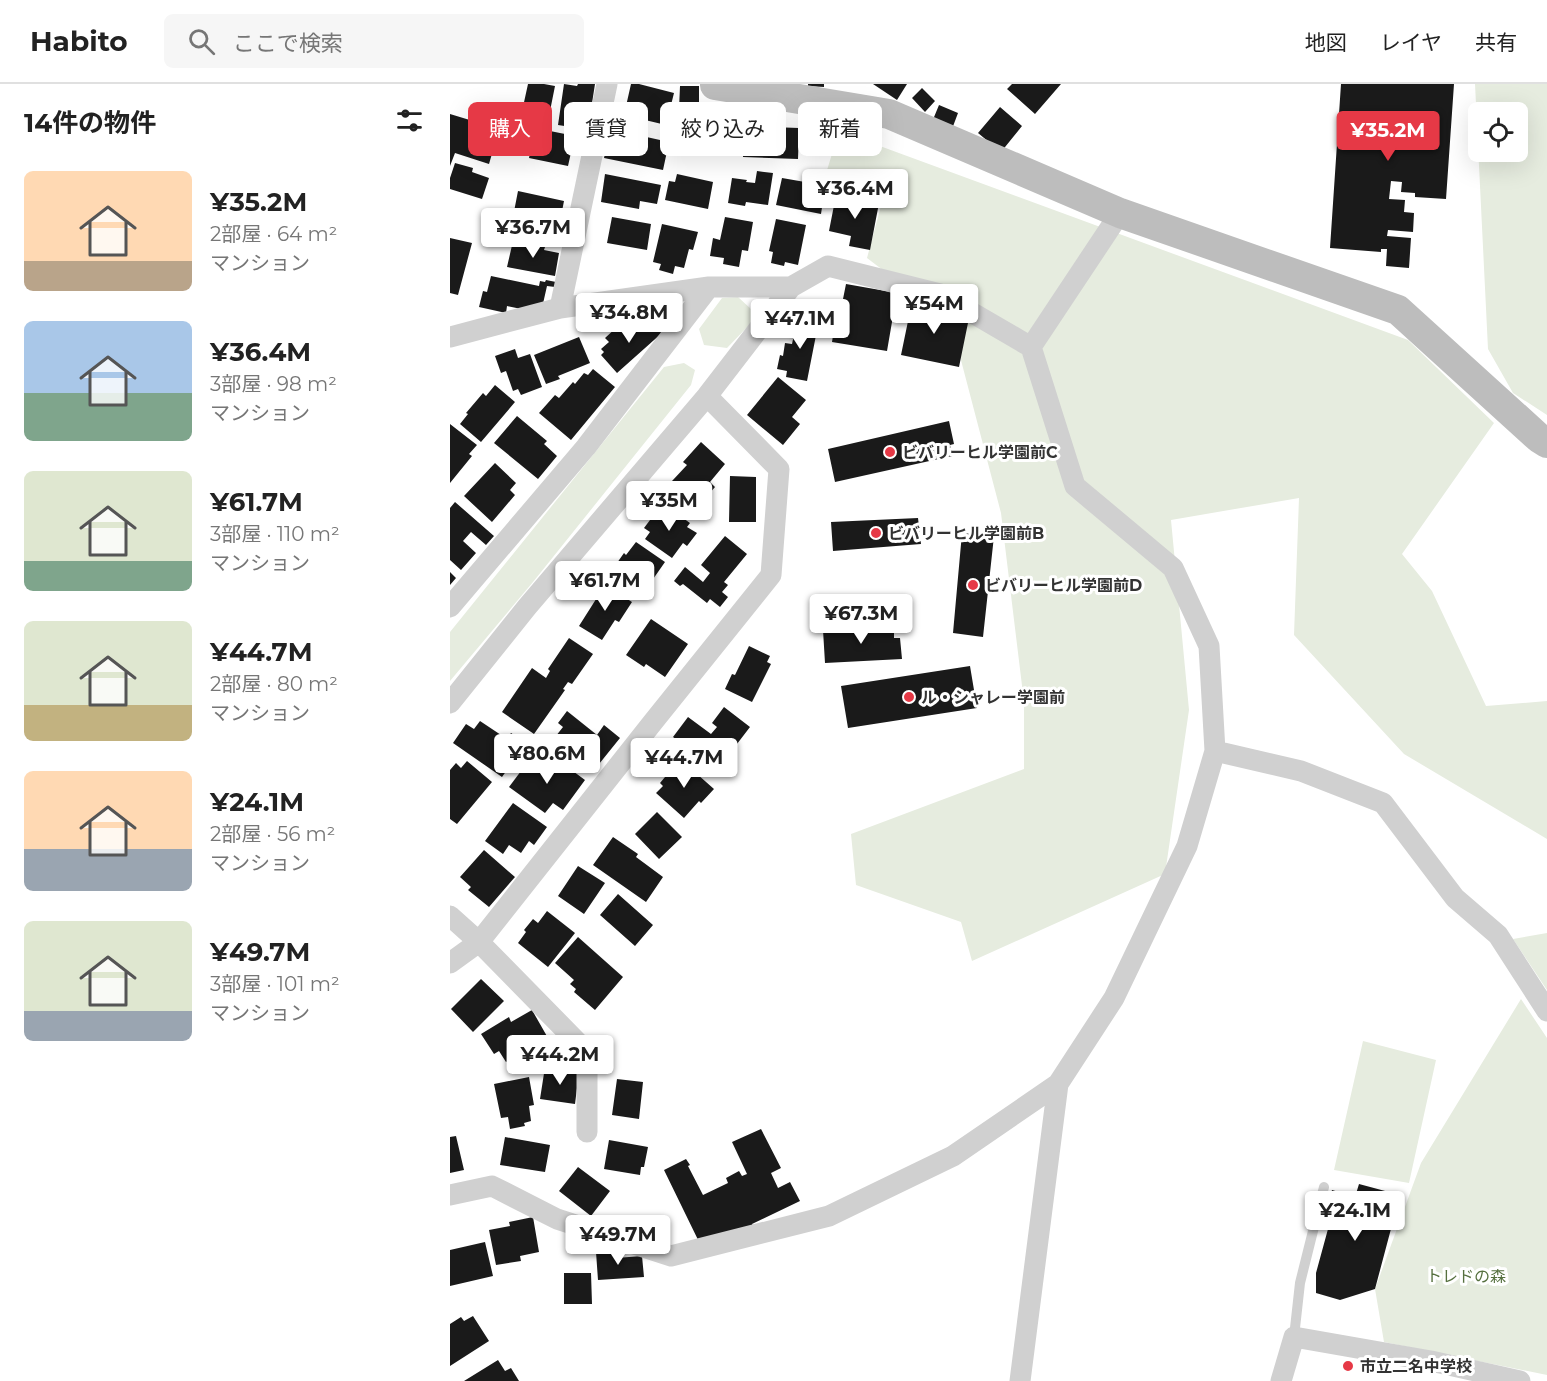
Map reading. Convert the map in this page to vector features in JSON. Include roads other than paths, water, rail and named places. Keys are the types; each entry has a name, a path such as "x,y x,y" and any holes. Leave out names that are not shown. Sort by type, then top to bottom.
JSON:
{"street":[{"path":"560,308 607,84"},
{"path":"713,84 831,94 889,114 1120,213 1398,310 1547,443"},
{"path":"1030,347 1120,213"},
{"path":"450,703 527,607 707,396 792,286 828,266 940,294 1030,347 1075,486 1173,568 1209,646 1215,751 1187,846 1114,998 1058,1084 952,1156 829,1216 671,1256 557,1219 492,1186 450,1195"},
{"path":"450,338 560,308 709,287 792,286"},
{"path":"450,607 586,447 709,287"},
{"path":"450,963 479,942 771,575 779,469 707,396"},
{"path":"1215,751 1301,771 1383,803 1455,898 1498,934 1547,1011"},
{"path":"450,916 479,942 588,1052 587,1132"},
{"path":"1020,1381 1058,1084"},
{"path":"1281,1381 1294,1337 1431,1361 1520,1381"}],"lane":[{"path":"1294,1337 1300,1283 1324,1187"}],"place":[{"name":"ビバリーヒル学園前C","path":"890,452"},
{"name":"ビバリーヒル学園前B","path":"876,533"},
{"name":"ビバリーヒル学園前D","path":"973,585"},
{"name":"ル・シャレー学園前","path":"909,697"},
{"name":"市立二名中学校","path":"1348,1366"}],"park label":[{"name":"トレドの森","path":"1466,1276"}]}
